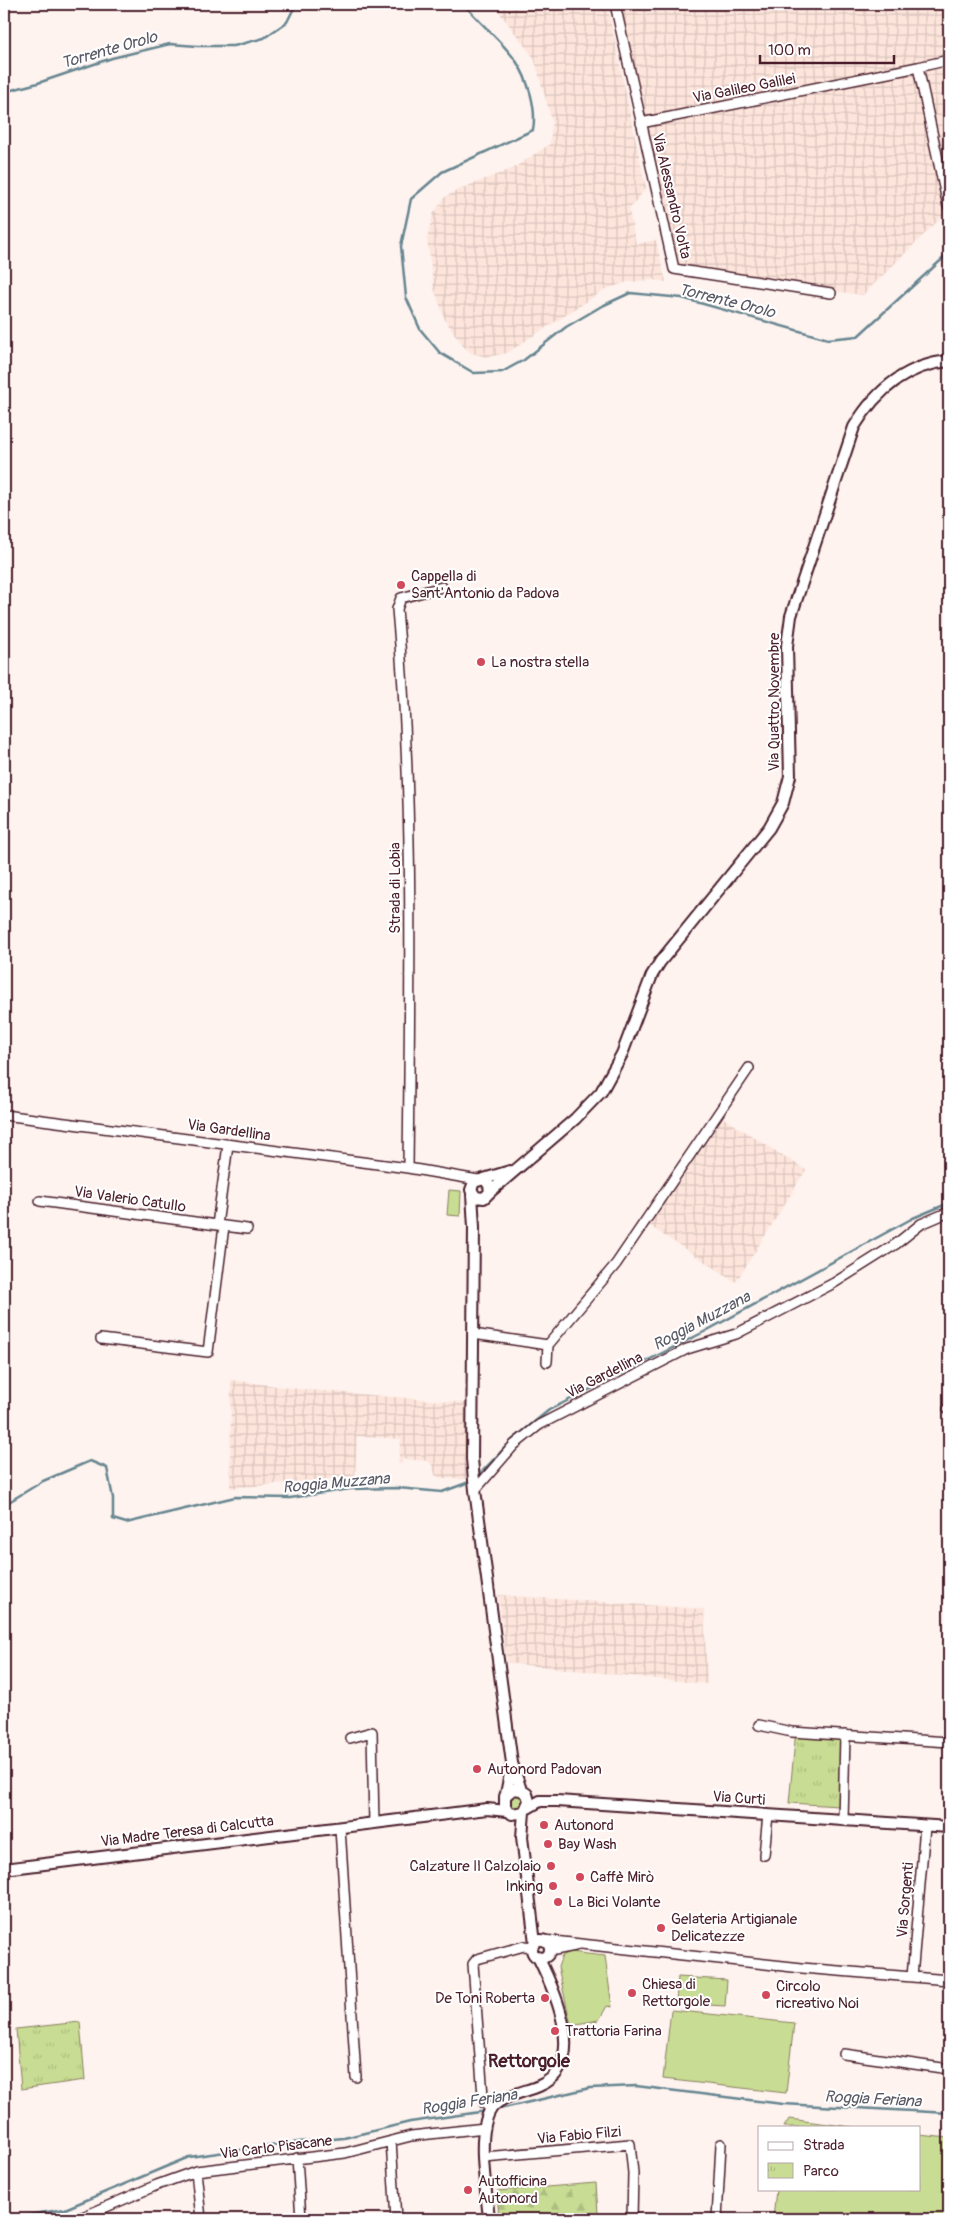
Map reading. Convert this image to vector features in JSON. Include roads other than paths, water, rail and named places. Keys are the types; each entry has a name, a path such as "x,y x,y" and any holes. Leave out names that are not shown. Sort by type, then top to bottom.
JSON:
{"street":[{"name":"Via Alessandro Volta","path":"615,4 674,270 831,293"},
{"name":"Via Galileo Galilei","path":"641,123 949,60"},
{"path":"918,67 948,206"},
{"name":"Via Quattro Novembre","path":"489,1194 575,1119 601,1092 622,1054 652,975 665,953 769,828 783,803 790,776 787,646 791,616 854,427 866,407 895,380 926,366 949,361"},
{"name":"Strada di Lobia","path":"408,1168 410,868 402,676 397,609 401,598 442,587"},
{"path":"547,1362 548,1345 616,1264 749,1068"},
{"name":"Via Gardellina","path":"4,1115 408,1168 481,1180"},
{"path":"101,1338 208,1352 228,1145"},
{"name":"Via Quattro Novembre","path":"481,1180 520,1167"},
{"name":"Via Gardellina","path":"450,1174 472,1192"},
{"path":"474,1226 489,1194 490,1186 481,1180 472,1186 474,1226 472,1459 512,1763 521,1790 528,1798 522,1837 532,1918 539,1943 533,1952 545,1954 585,1944"},
{"path":"472,1192 478,1198 489,1194"},
{"name":"Via Valerio Catullo","path":"40,1201 247,1229"},
{"name":"Via Gardellina","path":"474,1485 514,1445 539,1425 687,1350 736,1334 834,1283 896,1244 922,1224 949,1212"},
{"path":"473,1334 548,1345"},
{"path":"759,1725 792,1732 949,1742"},
{"path":"350,1738 372,1732 374,1823"},
{"path":"843,1821 845,1735"},
{"path":"512,1763 503,1804 522,1837"},
{"path":"505,1795 513,1790 521,1790"},
{"name":"Via Madre Teresa di Calcutta","path":"486,1809 505,1795"},
{"name":"Via Curti","path":"526,1810 540,1802 556,1801 949,1827"},
{"name":"Via Madre Teresa di Calcutta","path":"4,1869 486,1809 508,1812"},
{"path":"508,1812 515,1815 526,1810"},
{"path":"764,1855 768,1815"},
{"name":"Via Sorgenti","path":"912,1976 924,1826"},
{"path":"340,1828 356,2077"},
{"path":"489,2219 484,2157 486,2125 491,2109 502,2100 541,2085 554,2077 563,2063 566,2047 564,2029 549,1978 545,1954 550,1946 539,1943"},
{"path":"491,2109 484,2103 471,1970 477,1959 539,1943 585,1944 802,1968 949,1980"},
{"path":"844,2054 949,2069"},
{"name":"Via Carlo Pisacane","path":"78,2219 94,2216 157,2185 196,2171 344,2153 412,2136 486,2125"},
{"path":"390,2141 396,2219"},
{"name":"Via Fabio Filzi","path":"484,2157 630,2144 633,2173 632,2219"},
{"path":"717,2219 721,2144"},
{"path":"297,2158 301,2219"},
{"path":"196,2171 201,2219"}],"waterway":[{"name":"Torrente Orolo","path":"4,92 38,83 112,58 170,44 234,46 264,38 287,22 296,4"},
{"name":"Torrente Orolo","path":"464,4 504,46 520,68 528,85 533,103 533,130 442,172 411,199 401,246 406,297 420,329 440,353 474,373 502,372 524,360 566,327 600,307 630,293 682,298 828,339 858,336 949,253"},
{"name":"Roggia Muzzana","path":"476,1478 512,1440 549,1410 704,1332 913,1218 949,1203"},
{"name":"Roggia Muzzana","path":"4,1505 43,1481 90,1461 107,1468 113,1498 113,1519 126,1523 235,1497 290,1498 350,1489 398,1488 442,1492 472,1481"},
{"name":"Roggia Feriana","path":"495,2110 590,2088 636,2086 783,2104 949,2113"},
{"name":"Roggia Feriana","path":"4,2214 23,2216 65,2209 189,2157 299,2142 344,2138 410,2122 487,2111"}],"place":[{"name":"Cappella di Sant'Antonio da Padova","path":"401,585"},
{"name":"La nostra stella","path":"481,662"},
{"name":"Autonord Padovan","path":"477,1769"},
{"name":"Autonord","path":"544,1825"},
{"name":"Bay Wash","path":"548,1844"},
{"name":"Calzature Il Calzolaio","path":"551,1866"},
{"name":"Caffè Mirò","path":"580,1877"},
{"name":"Inking","path":"553,1886"},
{"name":"La Bici Volante","path":"558,1902"},
{"name":"Gelateria Artigianale Delicatezze","path":"661,1928"},
{"name":"Chiesa di Rettorgole","path":"632,1993"},
{"name":"Circolo ricreativo Noi","path":"766,1995"},
{"name":"De Toni Roberta","path":"545,1998"},
{"name":"Trattoria Farina","path":"555,2031"},
{"name":"Autofficina Autonord","path":"468,2190"}],"district":[{"name":"Rettorgole","path":"529,2061"}]}
